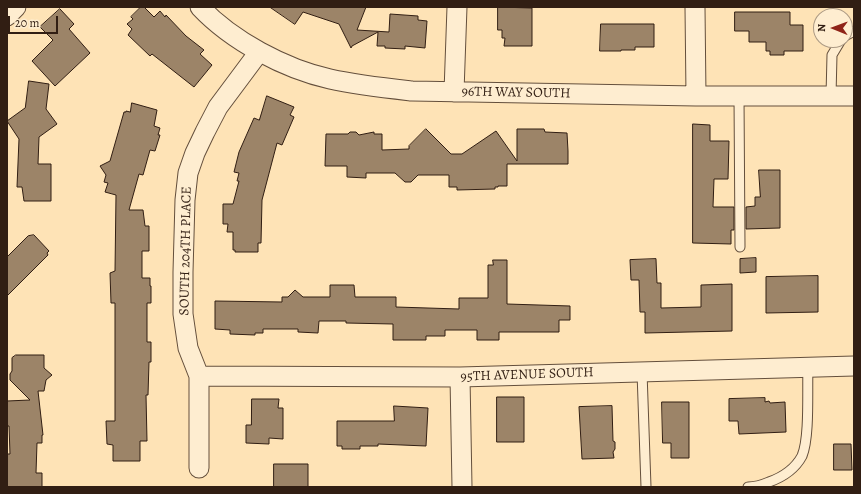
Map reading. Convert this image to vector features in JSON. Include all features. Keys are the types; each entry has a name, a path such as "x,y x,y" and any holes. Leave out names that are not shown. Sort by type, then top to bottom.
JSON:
{"street":[{"path":"7,16 16,7"},
{"name":"96TH WAY SOUTH","path":"200,7 210,18 259,52 300,70 328,79 368,86 412,91 454,92 696,96 854,96"},
{"path":"454,92 457,7"},
{"path":"695,7 696,96"},
{"name":"SOUTH 204TH PLACE","path":"199,468 199,376 188,348 183,314 184,207 188,174 196,153 218,107 259,52"},
{"name":"95TH AVENUE SOUTH","path":"199,376 460,377 854,366"},
{"path":"460,377 462,487"}],"lane":[{"path":"831,96 832,55 836,48"},
{"path":"739,96 740,247"},
{"path":"748,487 755,487 775,480 790,472 802,456 806,438 808,367"},
{"path":"642,372 646,487"}],"building":[{"path":"141,7 144,7 154,17 160,11 165,17 166,15 186,36 204,50 200,54 212,65 194,87 152,54 150,56 128,35 132,29 127,24 133,19 131,17"},
{"path":"270,7 366,7 357,30 389,32 390,14 418,16 418,20 427,21 425,48 405,46 405,49 377,46 378,32 352,46 351,48 339,24 303,12 295,24"},
{"path":"498,7 532,8 532,46 504,46 505,38 502,38 502,30 498,30"},
{"path":"60,9 74,24 69,29 90,53 55,86 32,61 53,40 40,27"},
{"path":"735,12 790,12 790,25 803,25 803,51 784,51 784,55 770,55 770,51 766,51 766,42 749,42 749,31 735,31"},
{"path":"601,24 654,24 654,47 635,47 635,50 600,51"},
{"path":"29,81 49,84 46,109 57,124 39,137 38,164 51,164 51,201 24,201 22,187 17,187 19,139 7,121 25,108"},
{"path":"267,96 294,107 290,115 294,117 282,145 277,143 262,200 261,243 258,243 258,252 235,252 235,250 233,250 233,232 227,232 228,224 223,224 223,204 233,204 239,181 237,181 239,173 234,172 239,152 254,118 259,120"},
{"path":"132,103 157,110 154,126 160,128 158,135 160,135 155,151 150,150 143,175 139,174 129,210 143,210 145,226 149,226 149,251 142,251 142,278 150,278 151,286 151,303 147,303 147,342 151,342 151,362 149,362 148,395 146,395 147,441 140,441 140,461 113,461 113,445 107,444 106,421 115,421 115,303 111,303 110,273 115,271 116,195 105,192 108,183 104,182 106,175 100,166 110,161 124,112 130,112"},
{"path":"693,124 710,125 710,141 729,141 728,179 714,179 713,207 734,207 734,230 731,230 731,244 693,243"},
{"path":"426,129 451,154 462,154 496,131 517,161 517,129 544,129 545,132 567,133 568,164 507,164 507,186 498,186 495,187 495,189 457,190 457,187 449,187 449,175 418,175 411,182 405,182 395,173 366,173 366,178 347,177 347,166 325,166 326,134 348,134 350,132 356,132 359,135 374,132 374,134 382,134 382,150 409,149 409,146"},
{"path":"759,170 780,170 780,228 746,229 746,207 755,206 755,197 760,197"},
{"path":"34,235 49,251 47,253 48,255 7,296 7,257 28,236"},
{"path":"756,258 756,272 740,273 740,259"},
{"path":"656,259 657,283 661,283 661,308 701,307 701,285 732,284 732,331 645,333 645,312 640,312 639,280 631,280 630,260"},
{"path":"493,260 507,260 507,304 570,306 570,320 559,320 559,332 499,332 499,340 477,340 477,330 445,330 445,336 426,336 426,340 393,340 393,324 346,323 346,321 319,321 318,333 298,332 298,329 263,329 263,333 255,333 255,335 230,334 230,330 215,329 215,301 282,302 282,297 288,297 295,290 303,297 330,297 330,285 354,285 355,297 396,297 396,307 459,309 459,298 488,298 488,265 493,265"},
{"path":"818,276 818,312 766,313 766,277"},
{"path":"16,355 44,355 44,368 52,375 46,380 44,391 38,391 43,435 42,443 37,443 36,473 42,473 42,487 7,487 7,454 10,454 9,426 7,426 7,401 30,400 10,380 12,358"},
{"path":"497,397 524,397 524,442 497,442"},
{"path":"765,398 765,402 769,401 770,403 785,402 786,432 739,434 738,421 729,421 729,399"},
{"path":"252,399 279,399 278,408 283,408 283,439 269,438 269,444 246,443 246,425 251,425"},
{"path":"662,402 689,402 689,458 671,458 671,443 663,443"},
{"path":"394,406 428,408 426,446 378,444 378,446 360,446 360,449 342,449 342,446 337,446 337,421 394,421"},
{"path":"612,406 613,441 615,442 615,449 613,452 614,458 582,459 579,407"},
{"path":"834,444 851,444 852,470 834,470"},
{"path":"274,464 308,464 308,487 274,487"}]}
